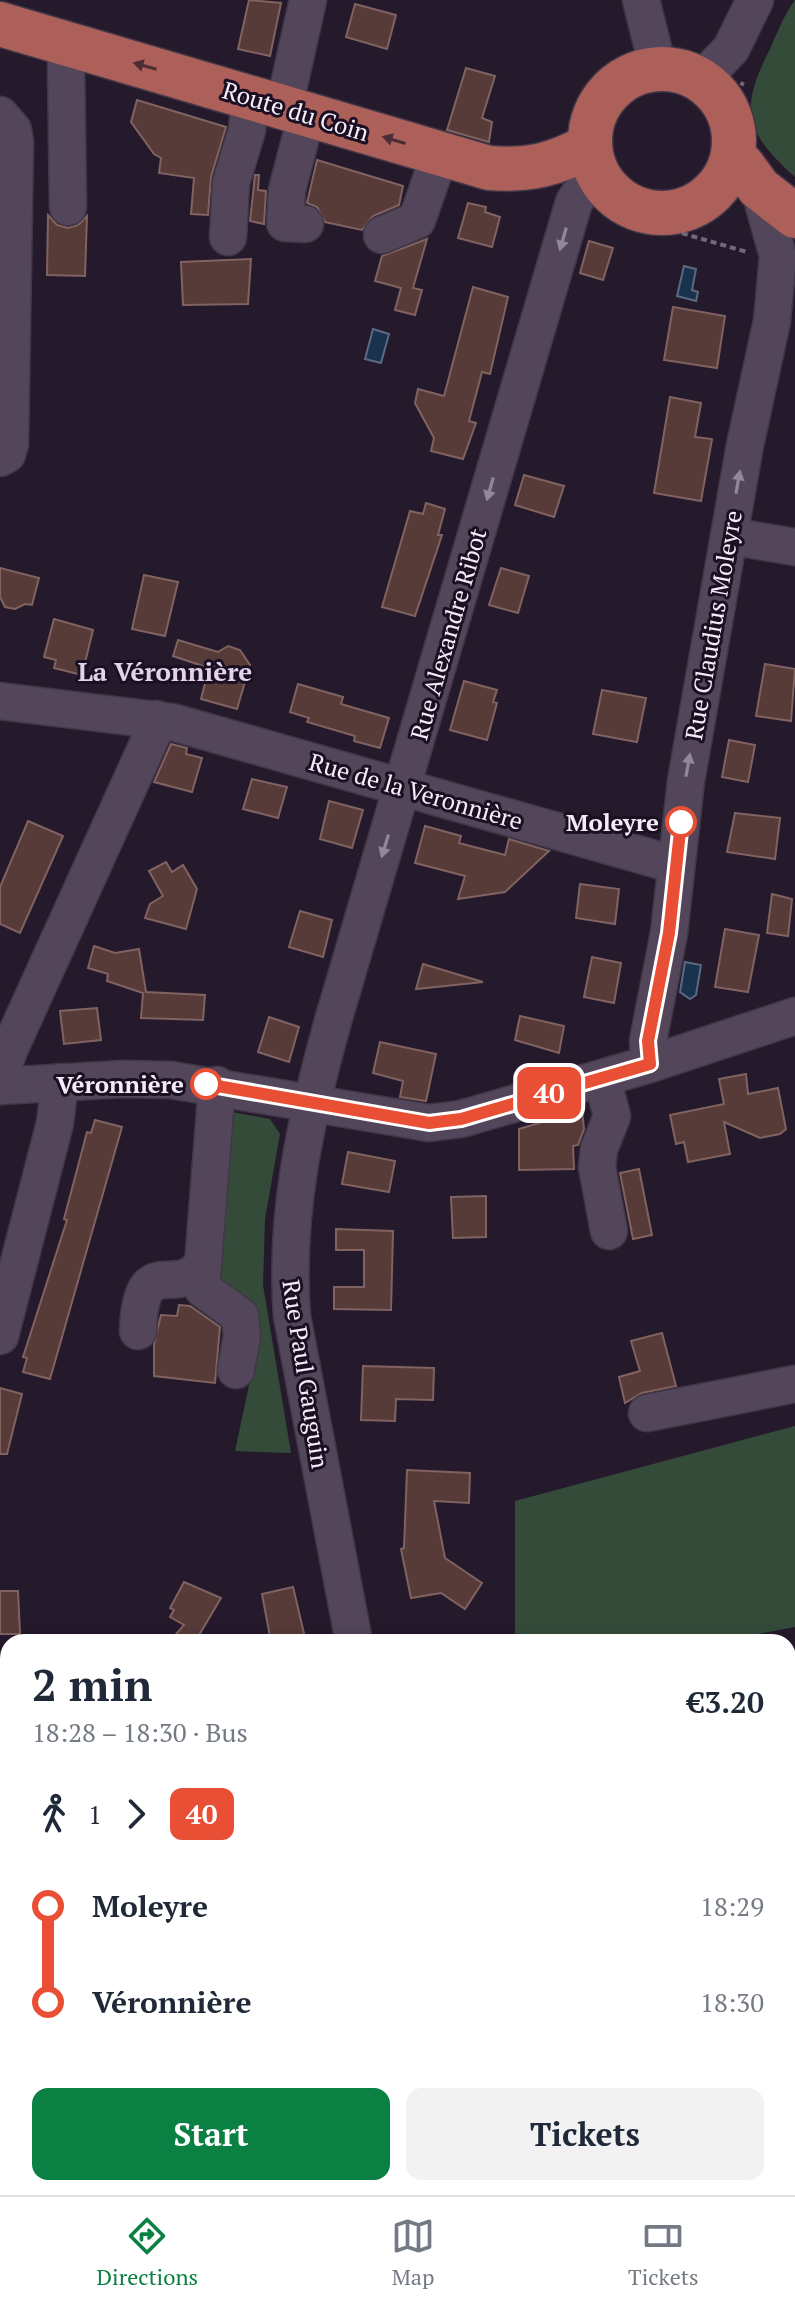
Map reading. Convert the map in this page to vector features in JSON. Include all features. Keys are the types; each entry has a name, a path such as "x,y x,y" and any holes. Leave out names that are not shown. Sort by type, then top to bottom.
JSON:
{"main road":[{"name":"Route du Coin","path":"0,24 489,168 539,168 565,160 587,172"},
{"path":"746,175 715,190 695,205 671,213 620,209 607,188 587,172 595,114 609,92 637,73 658,68 678,70 701,80 720,96 729,113 746,175 795,216"}],"street":[{"path":"305,224 285,223 287,190 281,106 308,0"},
{"path":"641,0 658,68"},
{"path":"701,80 731,49 755,0"},
{"path":"68,207 66,63 70,45"},
{"path":"228,237 231,183 247,130 281,106"},
{"path":"0,115 13,130 15,142 10,444 7,454 0,458"},
{"path":"382,235 417,220 440,154"},
{"name":"Rue Alexandre Ribot","path":"311,1104 587,172"},
{"name":"Rue Claudius Moleyre","path":"650,1064 648,1041 669,933 686,781 745,445 764,369 778,262 746,175"},
{"path":"729,536 795,547"},
{"name":"Rue de la Veronnière","path":"0,701 156,719 676,865"},
{"path":"156,719 152,735 10,1048 1,1071 1,1086 123,1079 217,1085 429,1123 461,1119 650,1064 795,1016"},
{"path":"602,1078 612,1116 599,1149 597,1167 609,1231"},
{"path":"0,1336 60,1105 60,1082"},
{"path":"217,1085 203,1289 235,1310 242,1325 236,1370"},
{"name":"Rue Paul Gauguin","path":"311,1104 290,1239 292,1316 352,1634"},
{"path":"138,1331 140,1295 144,1289 158,1281 192,1274 203,1263"},
{"path":"647,1413 795,1384"}],"path":[{"path":"587,172 620,209 762,257"}],"green space":[{"path":"795,0 795,177 765,146 752,119 751,104 760,70"},
{"path":"221,1110 270,1119 280,1134 265,1219 263,1285 291,1453 235,1451 258,1343 218,1290"},
{"path":"795,1426 795,1627 758,1634 515,1634 515,1501"}],"water":[{"path":"684,266 696,269 692,290 698,292 696,301 677,296"},
{"path":"373,329 389,334 381,363 365,359"},
{"path":"685,962 701,965 696,995 690,999 680,992"}],"building":[{"path":"249,0 281,3 270,56 238,49"},
{"path":"355,4 396,15 387,49 346,37"},
{"path":"466,68 495,76 482,118 492,122 489,142 447,130"},
{"path":"137,100 226,127 211,177 208,215 191,214 194,178 159,173 161,158 154,154 131,122"},
{"path":"317,160 403,186 399,205 373,216 362,230 325,222 317,207 307,203"},
{"path":"255,175 259,175 258,190 266,191 264,224 250,221"},
{"path":"468,203 486,207 485,212 500,217 492,247 458,238"},
{"path":"48,215 57,225 68,228 78,225 87,216 85,276 47,275"},
{"path":"427,239 413,288 422,290 415,315 395,310 401,288 375,281 382,256"},
{"path":"589,241 613,248 603,280 580,273"},
{"path":"251,259 248,304 183,305 181,262"},
{"path":"473,287 508,297 490,374 482,372 469,421 476,423 463,459 431,451 434,438 415,403 418,389 444,396"},
{"path":"673,307 725,316 717,368 664,360"},
{"path":"670,397 701,403 695,437 712,439 701,501 654,493"},
{"path":"524,475 564,486 554,517 515,505"},
{"path":"426,503 445,509 438,535 442,535 415,616 382,607 410,511 423,514"},
{"path":"0,568 39,578 32,605 25,604 15,609 5,607 0,597"},
{"path":"501,568 529,576 518,613 489,605"},
{"path":"144,575 178,582 165,636 132,629"},
{"path":"54,619 93,630 82,675 54,668 56,660 44,657"},
{"path":"178,640 218,652 228,646 240,650 250,665 237,709 201,699 209,668 173,656"},
{"path":"765,664 795,669 791,721 756,716"},
{"path":"464,681 497,690 493,702 497,703 487,740 450,730"},
{"path":"298,684 343,697 341,704 389,718 380,748 354,741 355,736 307,722 309,718 290,712"},
{"path":"602,690 646,698 637,742 593,734"},
{"path":"729,740 755,745 748,782 722,777"},
{"path":"171,744 187,748 186,754 202,758 192,792 154,782"},
{"path":"252,779 287,787 278,818 243,809"},
{"path":"329,801 363,810 352,848 320,839"},
{"path":"735,813 780,818 775,859 727,852"},
{"path":"28,821 63,836 20,933 0,924 0,887"},
{"path":"425,826 461,836 459,843 505,855 509,839 549,851 505,892 458,899 465,876 415,863"},
{"path":"166,862 172,872 183,865 197,889 186,929 145,918 150,904 163,896 149,871"},
{"path":"580,884 619,889 615,924 576,918"},
{"path":"772,894 792,899 788,936 767,933"},
{"path":"300,911 332,920 323,957 289,947"},
{"path":"725,929 759,935 748,992 715,987"},
{"path":"94,946 115,953 139,949 146,992 205,995 203,1020 141,1018 143,993 107,981 108,974 88,968"},
{"path":"592,957 621,963 614,1003 584,997"},
{"path":"423,964 483,982 416,989"},
{"path":"97,1008 101,1040 64,1044 60,1011"},
{"path":"520,1016 564,1026 559,1053 515,1040"},
{"path":"269,1017 299,1027 289,1062 258,1052"},
{"path":"380,1042 436,1054 426,1101 400,1097 403,1081 373,1073"},
{"path":"746,1074 748,1094 778,1088 786,1129 780,1134 760,1138 724,1122 730,1154 688,1162 684,1142 676,1144 670,1115 724,1104 719,1079"},
{"path":"582,1110 584,1129 578,1145 573,1146 574,1169 519,1170 519,1129"},
{"path":"95,1120 122,1127 50,1379 23,1372 27,1358 23,1357 67,1220 64,1219 87,1132 91,1133"},
{"path":"348,1152 395,1161 389,1192 342,1184"},
{"path":"639,1169 652,1235 633,1239 620,1173"},
{"path":"486,1196 486,1237 453,1238 451,1197"},
{"path":"336,1229 393,1231 391,1310 334,1309 334,1287 364,1287 364,1250 336,1250"},
{"path":"179,1305 190,1306 220,1327 215,1383 154,1376 154,1344 161,1315 177,1316"},
{"path":"662,1333 676,1386 642,1393 625,1403 619,1377 640,1371 631,1341"},
{"path":"363,1366 434,1368 433,1400 396,1399 395,1421 361,1420"},
{"path":"0,1388 22,1394 7,1454 0,1454"},
{"path":"407,1470 470,1473 469,1503 434,1501 445,1558 482,1583 465,1609 441,1593 411,1598 401,1549 404,1548"},
{"path":"184,1582 221,1598 200,1634 176,1634 184,1625 170,1617 174,1610 170,1608"},
{"path":"293,1587 304,1634 270,1634 262,1594"},
{"path":"0,1591 18,1591 20,1634 0,1634"}],"bus line":[{"name":"40","path":"206,1084 397,1120 429,1123 461,1119 650,1064 648,1041 669,933 681,822"}],"place":[{"name":"Moleyre","path":"681,822"},
{"name":"Véronnière","path":"206,1084"}],"district":[{"name":"La Véronnière","path":"165,671"}]}
